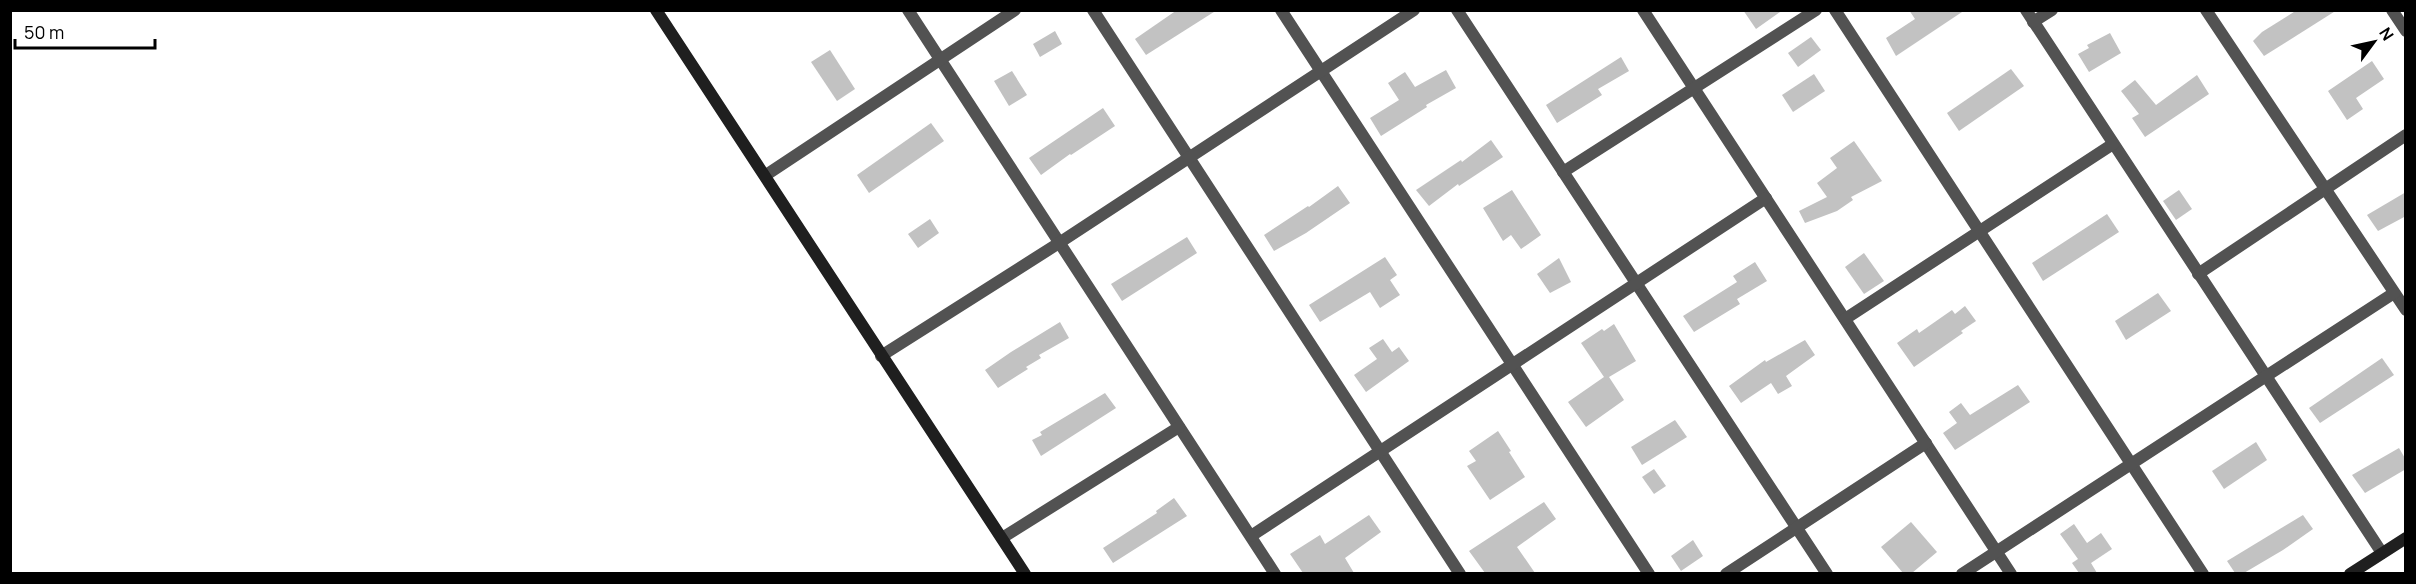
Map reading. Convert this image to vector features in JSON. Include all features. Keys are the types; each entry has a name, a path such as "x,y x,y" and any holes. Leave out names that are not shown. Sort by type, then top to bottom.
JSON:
{"street":[{"path":"656,10 1025,573"},
{"path":"908,10 1275,573"},
{"path":"765,175 1015,10"},
{"path":"1093,10 1460,573"},
{"path":"1281,10 1648,573"},
{"path":"881,356 1059,243 1414,10"},
{"path":"1457,10 1827,573"},
{"path":"1643,10 2011,573"},
{"path":"1563,172 1816,10"},
{"path":"1834,10 2203,573"},
{"path":"2026,10 2382,553"},
{"path":"2033,22 2052,10"},
{"path":"2206,10 2406,310"},
{"path":"2392,10 2406,30"},
{"path":"2198,274 2406,135"},
{"path":"1845,319 2113,144"},
{"path":"1251,536 1766,198"},
{"path":"1962,573 2394,293"},
{"path":"1002,538 1179,427"},
{"path":"1726,573 1926,443"},
{"path":"2350,573 2406,538"}],"building":[{"path":"1177,10 1217,10 1146,55 1135,39"},
{"path":"1743,10 1783,10 1756,29"},
{"path":"1909,10 1965,10 1896,56 1886,38 1915,19"},
{"path":"2297,10 2337,10 2264,56 2253,41 2262,32"},
{"path":"1055,31 1062,44 1040,57 1033,44"},
{"path":"2110,33 2121,53 2089,72 2078,54 2089,48 2087,45"},
{"path":"1811,37 1821,50 1798,67 1788,53"},
{"path":"830,50 855,89 837,101 811,62"},
{"path":"1621,57 1629,71 1598,89 1602,95 1557,123 1546,105"},
{"path":"2372,61 2384,79 2356,98 2363,109 2347,120 2328,91"},
{"path":"2011,69 2024,86 1959,131 1947,113"},
{"path":"1446,70 1456,88 1426,105 1427,107 1381,136 1370,118 1399,100 1388,83 1405,72 1415,87"},
{"path":"1012,71 1027,95 1009,106 994,81"},
{"path":"1814,74 1825,91 1793,112 1782,95"},
{"path":"2197,75 2209,94 2145,137 2132,118 2139,114 2121,91 2135,80 2156,105"},
{"path":"1103,108 1115,126 1041,175 1029,158"},
{"path":"931,123 944,141 869,193 857,175"},
{"path":"1491,140 1503,157 1459,186 1458,184 1429,206 1416,190 1461,160 1462,162"},
{"path":"1854,141 1882,181 1851,197 1853,200 1837,211 1805,223 1799,211 1827,197 1817,183 1837,168 1830,158"},
{"path":"1338,186 1350,203 1306,233 1274,251 1264,235"},
{"path":"1512,190 1541,235 1521,249 1511,235 1503,241 1483,208"},
{"path":"2179,190 2192,209 2176,220 2163,201"},
{"path":"2406,192 2406,216 2378,231 2367,215"},
{"path":"2107,214 2119,232 2043,281 2032,263"},
{"path":"930,219 939,233 918,248 908,234"},
{"path":"1187,237 1197,253 1122,301 1111,284"},
{"path":"1864,253 1884,281 1864,294 1845,267"},
{"path":"1385,257 1397,275 1390,280 1400,295 1380,308 1370,292 1320,322 1309,305"},
{"path":"1559,258 1571,282 1550,293 1537,274"},
{"path":"1755,262 1767,281 1737,299 1740,304 1694,332 1683,316 1737,282 1733,276"},
{"path":"2158,293 2171,311 2126,340 2115,321"},
{"path":"1965,306 1976,321 1961,331 1963,333 1914,367 1897,343 1917,329 1919,333 1952,310 1955,314"},
{"path":"1060,322 1069,338 1039,355 1041,358 1026,367 1028,369 998,388 985,370"},
{"path":"1614,324 1636,361 1609,377 1624,400 1586,427 1568,402 1604,377 1581,343"},
{"path":"1383,339 1392,352 1399,347 1409,361 1366,392 1354,375 1377,359 1369,348"},
{"path":"1805,340 1815,355 1786,376 1792,386 1778,394 1771,383 1741,403 1729,386 1765,360 1766,362"},
{"path":"2382,358 2394,375 2320,423 2309,408"},
{"path":"2018,385 2030,402 1955,450 1943,433 1957,423 1949,412 1961,403 1970,415"},
{"path":"1105,393 1116,408 1041,456 1032,440 1042,435 1040,432"},
{"path":"1675,420 1687,437 1642,465 1631,447"},
{"path":"1498,431 1525,477 1490,500 1467,466 1476,461 1469,451"},
{"path":"2256,442 2267,460 2224,489 2212,471"},
{"path":"2399,448 2406,460 2406,469 2365,493 2352,475"},
{"path":"1654,469 1666,486 1654,494 1642,477"},
{"path":"1174,498 1187,516 1113,563 1103,548 1157,513 1156,511"},
{"path":"1544,502 1556,519 1517,547 1535,573 1485,573 1469,551"},
{"path":"1369,515 1381,532 1345,558 1354,573 1303,573 1290,554 1320,535 1325,544"},
{"path":"2303,515 2313,529 2244,573 2235,573 2227,561"},
{"path":"1911,522 1937,552 1912,573 1903,573 1881,547"},
{"path":"2074,524 2087,543 2101,533 2112,549 2091,563 2097,573 2079,573 2072,563 2078,559 2060,534"},
{"path":"1693,540 1703,556 1681,571 1671,556"}]}
